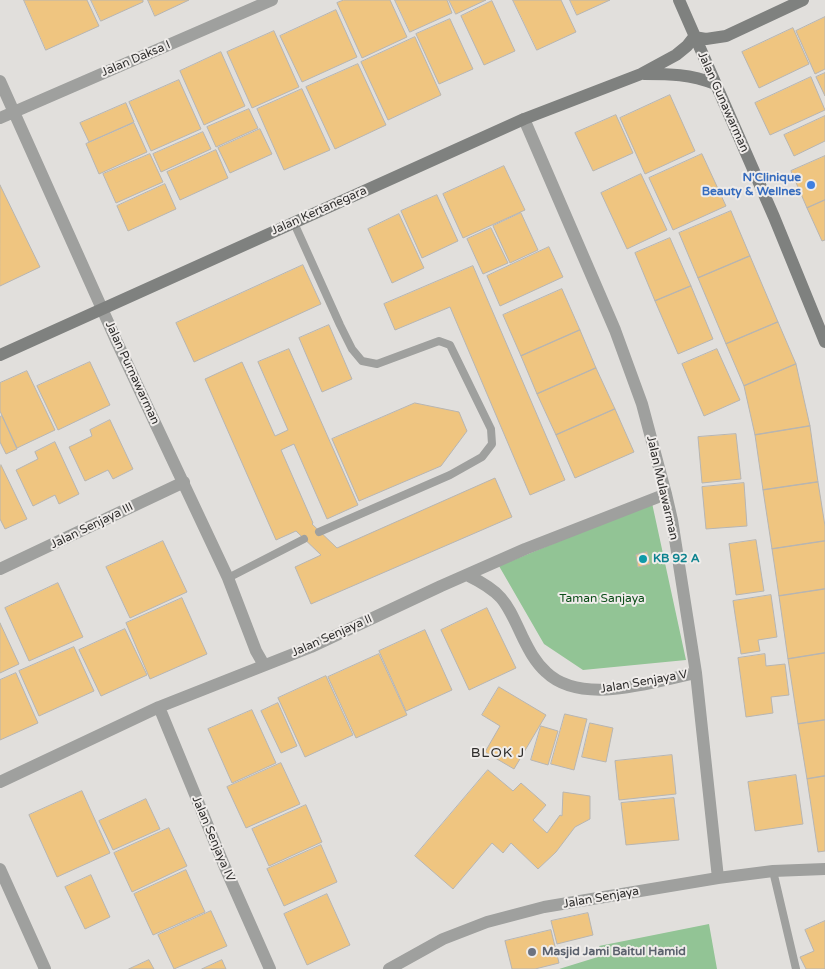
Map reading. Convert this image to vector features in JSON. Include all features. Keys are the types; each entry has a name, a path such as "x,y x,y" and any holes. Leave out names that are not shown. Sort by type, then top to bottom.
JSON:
{"street":[{"name":"Jalan Daksa I","path":"0,118 272,0"},
{"name":"Jalan Gunawarman","path":"678,0 774,217 825,342"},
{"path":"694,37 706,39 726,36 803,0"},
{"name":"Jalan Kertanegara","path":"0,355 524,119 642,74 676,55 694,37"},
{"name":"Jalan Kertanegara","path":"642,74 684,75 698,77 715,84"},
{"name":"Jalan Purnawarman","path":"0,81 102,309 228,578 256,652 264,665"},
{"name":"Jalan Mulawarman","path":"524,119 615,330 642,404 666,494 672,520 696,673 718,878"},
{"name":"Jalan Senjaya III","path":"0,570 184,482"},
{"name":"Jalan Senjaya II","path":"0,782 159,707 311,646 552,538 666,494"},
{"name":"Jalan Senjaya V","path":"467,575 488,586 501,596 510,610 532,656 546,674 566,685 590,691 618,689 696,673"},
{"name":"Jalan Senjaya IV","path":"159,707 224,865 270,969"},
{"name":"Jalan Senjaya","path":"389,969 443,939 487,922 544,907 718,878 773,871 825,868"},
{"path":"0,869 45,969"}],"lane":[{"path":"294,223 340,325 352,349 362,361 377,364 439,341 450,345 491,429 492,444 482,457 450,476 319,532"},
{"path":"228,578 304,539"},
{"path":"773,871 796,969"}],"green space":[{"name":"Taman Sanjaya","path":"652,503 686,660 583,670 544,644 499,566"},
{"path":"709,924 717,969 559,969 601,956 599,946"}],"building":[{"path":"24,0 87,0 99,26 46,50"},
{"path":"91,0 143,0 143,2 101,21"},
{"path":"148,0 189,0 155,16"},
{"path":"344,0 390,0 407,37 362,58 337,3"},
{"path":"395,0 447,0 452,13 410,32"},
{"path":"449,0 486,0 456,14"},
{"path":"513,0 561,0 576,32 537,50"},
{"path":"570,0 610,0 577,15"},
{"path":"492,1 515,51 484,65 461,16"},
{"path":"336,10 357,57 302,82 280,36"},
{"path":"825,17 825,69 815,74 796,31"},
{"path":"450,19 473,69 439,84 416,34"},
{"path":"793,28 809,64 759,88 742,52"},
{"path":"274,31 299,87 252,108 227,52"},
{"path":"415,37 441,95 388,120 361,62"},
{"path":"221,52 245,106 204,125 180,71"},
{"path":"358,64 386,125 335,149 306,87"},
{"path":"825,73 825,96 816,77"},
{"path":"811,77 825,110 770,135 755,103"},
{"path":"179,80 201,129 151,151 129,102"},
{"path":"302,89 330,150 284,170 257,109"},
{"path":"670,95 695,151 645,174 620,118"},
{"path":"126,103 134,122 89,142 80,123"},
{"path":"249,109 258,128 216,147 207,127"},
{"path":"616,115 633,153 593,171 575,133"},
{"path":"825,116 825,141 794,156 784,135"},
{"path":"134,123 147,152 99,174 86,144"},
{"path":"260,129 272,154 230,173 218,148"},
{"path":"203,132 211,149 161,172 153,154"},
{"path":"216,150 228,178 180,200 167,172"},
{"path":"150,154 163,182 116,203 103,174"},
{"path":"702,154 726,206 673,230 649,178"},
{"name":"N'Clinique Beauty & Wellnes","path":"825,156 825,200 807,208 791,171"},
{"path":"504,166 525,210 463,238 443,194"},
{"path":"641,174 667,230 627,249 601,193"},
{"path":"165,184 176,209 128,231 117,206"},
{"path":"0,185 40,267 0,286"},
{"path":"437,195 458,241 422,258 401,211"},
{"path":"825,200 825,240 822,241 807,208"},
{"path":"731,211 750,256 698,278 679,233"},
{"path":"521,213 538,250 510,263 493,226"},
{"path":"399,214 424,268 392,283 368,229"},
{"path":"491,228 508,263 483,274 467,239"},
{"path":"670,238 691,286 655,301 635,253"},
{"path":"549,247 563,277 500,306 487,276"},
{"path":"750,256 778,322 726,344 698,278"},
{"path":"303,265 321,304 194,362 176,323"},
{"path":"473,266 565,480 530,495 450,307 395,330 384,304"},
{"path":"691,286 713,339 678,354 655,301"},
{"path":"562,289 580,330 521,356 503,315"},
{"path":"778,322 796,364 744,386 726,344"},
{"path":"329,325 352,379 322,392 299,338"},
{"path":"580,330 596,368 537,394 521,356"},
{"path":"289,349 358,505 327,519 294,444 281,450 312,524 337,548 495,478 512,517 311,604 295,567 321,555 296,531 276,540 205,379 242,362 275,436 288,430 258,362"},
{"path":"717,349 740,400 704,416 682,364"},
{"path":"90,362 110,405 58,430 37,386"},
{"path":"796,364 810,426 755,435 744,386"},
{"path":"596,368 615,409 556,435 537,394"},
{"path":"27,371 55,430 17,448 0,411 0,383"},
{"path":"415,403 459,412 467,431 441,466 359,501 332,439"},
{"path":"615,409 634,452 575,478 556,435"},
{"path":"2,416 17,449 6,454 0,442 0,417"},
{"path":"110,420 133,469 113,479 108,470 85,481 69,447 92,436 90,430"},
{"path":"810,426 818,482 763,490 755,435"},
{"path":"736,434 741,479 702,483 698,437"},
{"path":"55,442 79,494 59,504 55,495 33,506 16,470 38,459 35,452"},
{"path":"1,465 27,519 5,529 0,519"},
{"path":"818,482 825,526 825,541 772,549 763,490"},
{"path":"744,483 747,526 706,529 702,487"},
{"path":"756,540 764,591 736,595 729,544"},
{"path":"163,541 187,592 130,618 106,567"},
{"path":"825,541 825,589 779,596 772,549"},
{"name":"KB 92 A","path":"647,552 650,564 638,567 636,555"},
{"path":"58,583 83,637 29,661 5,608"},
{"path":"825,589 825,653 788,659 779,596"},
{"path":"771,595 777,637 758,640 760,651 741,654 733,601"},
{"path":"182,598 207,654 150,679 126,623"},
{"path":"487,608 516,668 469,690 441,630"},
{"path":"0,623 19,664 0,673"},
{"path":"125,629 147,675 101,696 79,650"},
{"path":"425,630 452,690 406,711 379,651"},
{"path":"74,647 94,691 39,716 19,671"},
{"path":"825,653 825,720 798,724 788,659"},
{"path":"379,654 407,715 356,738 328,677"},
{"path":"765,654 766,666 785,664 789,695 771,697 773,713 746,717 738,658"},
{"path":"16,673 38,723 0,740 0,680"},
{"path":"326,676 353,735 305,757 278,698"},
{"path":"499,687 546,715 514,769 485,752 500,726 482,715"},
{"path":"278,703 297,746 281,753 261,711"},
{"path":"252,710 276,763 232,783 208,729"},
{"path":"565,714 587,719 574,770 551,764"},
{"path":"825,720 825,776 807,779 798,724"},
{"path":"590,723 613,728 606,762 582,757"},
{"path":"541,726 558,731 548,765 531,760"},
{"path":"672,755 676,794 619,800 615,761"},
{"path":"281,763 300,804 246,828 227,787"},
{"path":"488,770 513,791 521,783 546,805 533,820 547,833 560,815 562,816 563,792 590,796 590,819 575,827 556,852 538,869 511,843 503,853 492,843 453,889 415,856"},
{"path":"796,775 803,824 755,831 748,782"},
{"path":"825,776 825,851 818,852 807,779"},
{"path":"82,791 110,853 57,877 29,815"},
{"path":"674,798 679,840 626,845 621,803"},
{"path":"146,799 160,829 113,850 99,821"},
{"path":"306,805 322,842 269,866 252,829"},
{"path":"169,828 187,866 132,892 114,853"},
{"path":"321,845 337,882 284,906 267,869"},
{"path":"186,870 205,912 153,935 134,894"},
{"path":"91,875 110,917 85,929 65,887"},
{"path":"327,894 350,945 307,965 284,914"},
{"path":"211,911 227,946 174,969 158,935"},
{"path":"588,913 593,935 557,944 551,921"},
{"path":"825,921 825,969 806,969 800,957 814,951 805,930"},
{"name":"Masjid Jami Baitul Hamid","path":"551,930 559,963 535,969 512,969 505,941"},
{"path":"149,960 154,969 129,969"},
{"path":"222,960 226,969 202,969"}],"place":[{"name":"N'Clinique Beauty & Wellnes","path":"811,185"},
{"name":"KB 92 A","path":"643,559"},
{"name":"Masjid Jami Baitul Hamid","path":"532,952"}],"district":[{"name":"BLOK J","path":"498,753"}]}
